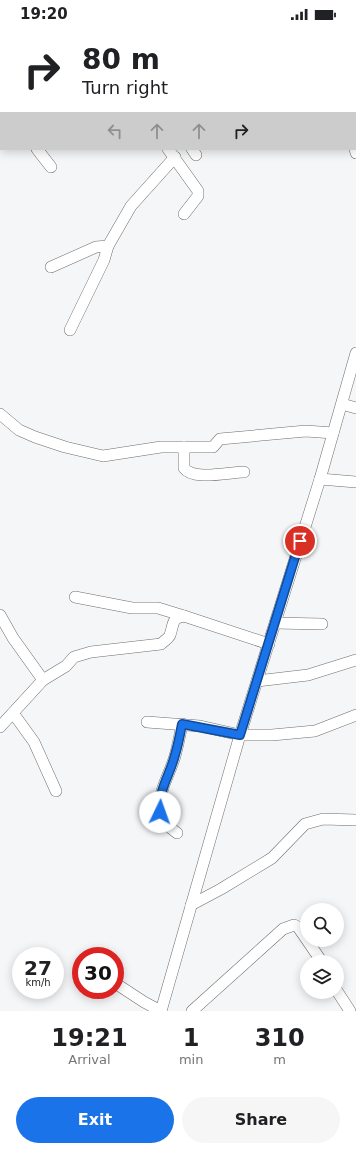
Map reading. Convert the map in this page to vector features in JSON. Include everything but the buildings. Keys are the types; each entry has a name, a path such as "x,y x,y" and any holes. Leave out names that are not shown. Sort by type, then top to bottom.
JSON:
{"street":[{"path":"38,150 52,167"},
{"path":"70,330 104,260 108,246 131,206 172,153 198,191 198,196 184,214"},
{"path":"51,267 96,247 108,246"},
{"path":"124,989 138,999 161,1011 240,735 320,479 356,353"},
{"path":"342,404 356,408"},
{"path":"0,414 18,430 35,437 65,447 103,456 161,447 213,447 220,439 306,431 333,433"},
{"path":"184,447 184,468 190,474 222,475 244,472"},
{"path":"320,479 356,482"},
{"path":"75,597 132,608 158,608 269,644"},
{"path":"0,615 13,638 43,680"},
{"path":"0,727 43,680 66,666 74,657 85,654 161,644 170,636 173,620 177,617 184,616"},
{"path":"275,623 322,624"},
{"path":"257,681 308,675 356,660"},
{"path":"12,713 34,742 56,791"},
{"path":"147,722 182,724 240,735 272,734 315,731 356,715"},
{"path":"177,833 163,822 159,800 164,782 175,756 182,724"},
{"path":"191,906 221,890 272,858 305,824 323,819 356,820"},
{"path":"192,1011 283,929 290,926 298,928 317,955"},
{"path":"342,999 350,1011"}],"route":[{"path":"160,812 159,800 164,782 175,756 182,724 200,726 240,735 300,541"}]}
